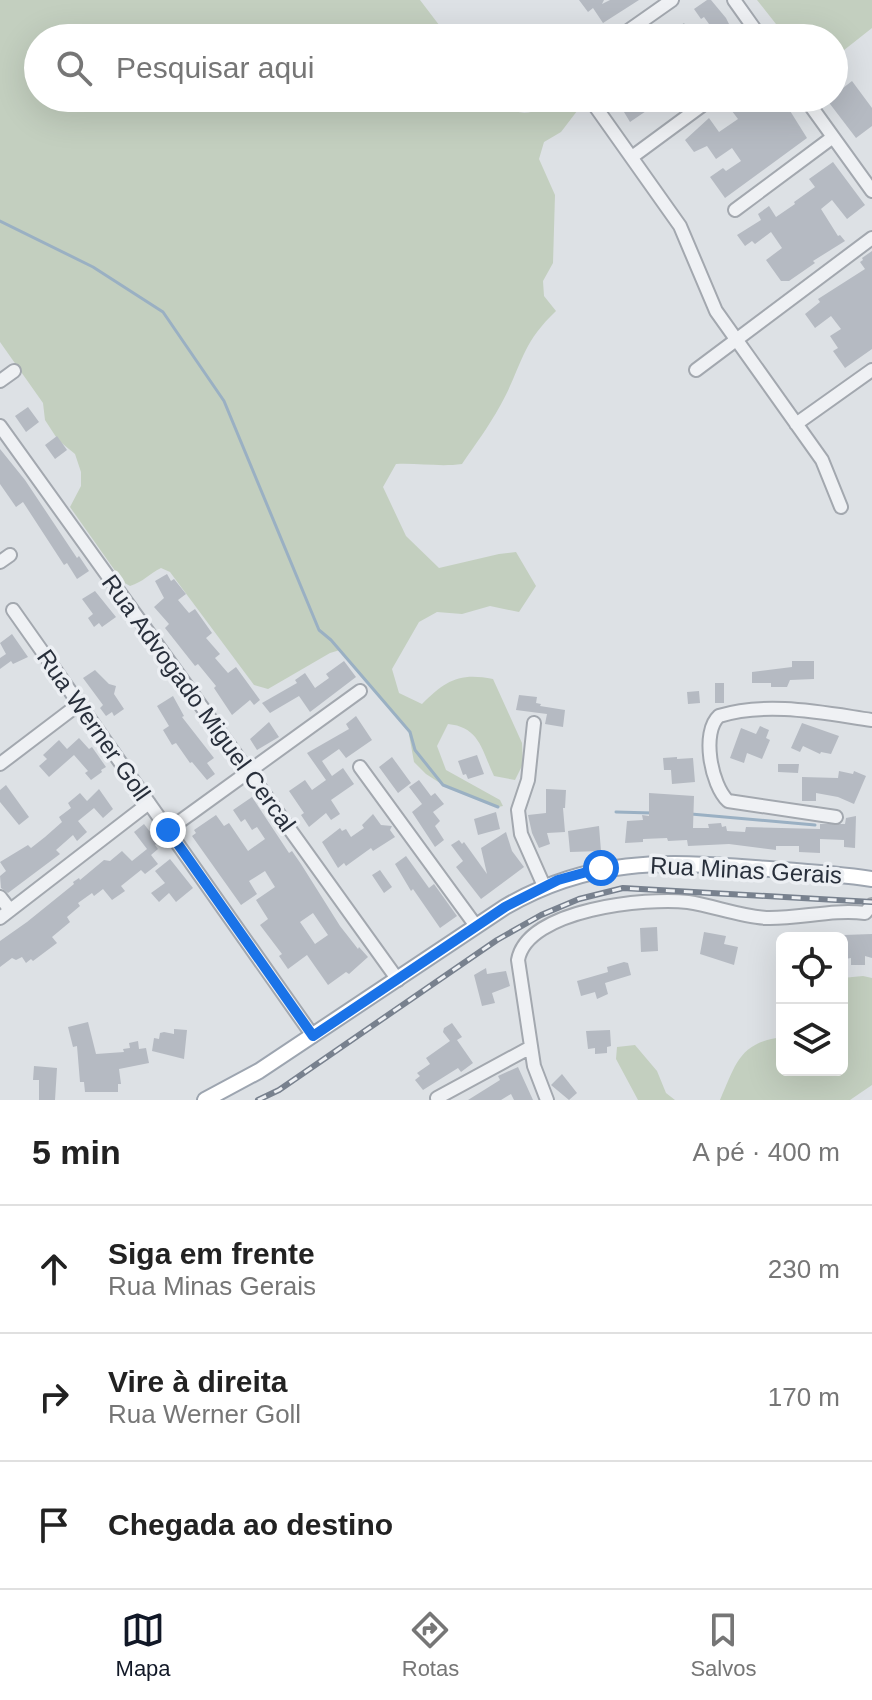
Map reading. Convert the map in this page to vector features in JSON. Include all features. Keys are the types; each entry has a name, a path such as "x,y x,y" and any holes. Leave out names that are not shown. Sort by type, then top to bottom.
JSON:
{"main road":[{"name":"Rua Minas Gerais","path":"205,1100 220,1096 505,907 544,886 601,868 668,862 872,879"}],"street":[{"path":"638,24 672,0"},
{"path":"734,0 751,24"},
{"path":"599,112 680,226 707,295 827,471 841,507"},
{"path":"632,157 693,112"},
{"path":"815,112 872,191"},
{"path":"735,210 833,137"},
{"path":"696,370 872,238"},
{"path":"796,424 872,370"},
{"path":"0,381 14,371"},
{"name":"Rua Advogado Miguel Cercal","path":"0,426 398,980"},
{"name":"Rua Werner Goll","path":"13,610 313,1036"},
{"path":"168,830 360,691"},
{"path":"0,764 79,704"},
{"path":"836,817 728,801 713,778 710,729 719,716 755,710 806,711 872,720"},
{"path":"534,723 528,780 518,810 521,834 544,886"},
{"path":"360,767 476,926"},
{"path":"0,897 5,914 149,803"},
{"path":"547,1100 537,1075 518,971 519,952 531,937 559,921 615,905 652,901 688,902 764,918 870,911"},
{"path":"437,1098 531,1047"}],"green space":[{"path":"0,0 420,0 438,24 24,24 24,112 576,112 561,132 544,142 539,159 555,195 553,263 543,281 544,296 556,311 528,346 500,406 462,464 396,464 383,487 406,536 439,568 516,552 536,586 519,612 490,606 462,614 437,612 419,622 392,669 399,693 422,704 453,680 471,677 493,679 522,743 523,764 515,780 494,776 483,749 473,735 459,726 448,724 437,746 446,770 500,800 503,806 498,807 443,785 426,774 414,762 408,729 340,650 268,689 254,685 170,572 161,568 130,586 123,582 70,507 81,486 81,472 75,454 58,440 45,420 43,403 0,342"},
{"path":"757,0 872,0 872,28 848,47 848,24 776,24"},
{"path":"848,977 872,978 872,1085 850,1100 720,1100 741,1057 756,1044 776,1038 776,1076 848,1076"},
{"path":"635,1045 657,1071 666,1093 675,1100 638,1100 616,1059 617,1047"}],"building":[{"path":"579,0 604,0 602,4 610,0 639,0 603,23 593,8 588,12"},
{"path":"711,0 729,24 709,24 694,9"},
{"path":"852,81 872,108 872,126 856,138 836,112 848,112 848,84"},
{"path":"624,112 645,112 630,122"},
{"path":"733,112 791,112 807,138 725,198 710,177 741,161 732,148 716,159 707,146 694,152 685,140 709,118 719,132 738,119"},
{"path":"833,162 865,205 847,219 832,200 821,209 838,236 845,241 789,281 781,281 766,260 782,248 771,232 755,244 752,241 745,246 737,235 761,220 758,214 769,206 776,217 795,204 815,187 809,179"},
{"path":"872,251 872,349 845,368 833,351 838,348 830,336 841,329 831,316 815,328 805,314 820,302 818,299 865,269 860,262"},
{"path":"28,407 39,422 26,432 15,416"},
{"path":"57,436 67,450 55,459 45,445"},
{"path":"0,449 89,571 77,579 67,563 64,565 23,502 16,507 0,484"},
{"path":"167,574 186,594 178,600 189,613 195,609 212,633 206,638 220,654 215,658 228,673 236,667 260,700 254,705 250,700 232,715 214,688 216,686 198,664 195,666 165,628 169,624 154,607 164,598 155,581"},
{"path":"95,591 116,617 102,627 99,623 94,627 88,618 93,614 82,599"},
{"path":"12,634 28,657 13,664 11,661 0,669 0,658 6,654 0,643"},
{"path":"344,661 356,677 310,712 299,696 270,713 262,703 297,683 295,680 305,673 315,688 329,678 326,674"},
{"path":"792,661 814,661 814,679 790,680 787,687 752,683 752,672 792,667"},
{"path":"95,670 109,684 116,686 114,694 124,709 114,716 112,712 106,716 100,708 103,705 83,678"},
{"path":"715,683 724,683 724,703 715,703"},
{"path":"699,691 700,703 688,704 687,692"},
{"path":"519,695 537,697 536,703 540,706 565,710 563,727 545,724 547,714 516,710"},
{"path":"173,696 182,717 214,758 207,763 215,774 207,780 176,743 172,745 163,730 169,726 157,706"},
{"path":"356,716 372,740 346,758 339,749 322,761 332,776 343,768 354,784 331,800 340,814 331,820 326,813 309,827 301,815 304,813 289,791 305,780 312,790 326,780 307,753 349,729 346,724"},
{"path":"269,722 279,737 257,750 250,739"},
{"path":"802,723 839,736 831,754 820,754 803,746 800,752 791,748"},
{"path":"760,726 769,730 766,738 770,740 762,759 747,753 744,763 730,758 741,728 756,734"},
{"path":"79,738 89,749 92,747 106,767 91,780 85,773 88,771 74,755 49,777 39,766 47,759 43,755 59,740 67,749"},
{"path":"477,755 484,774 468,779 466,774 463,775 458,761"},
{"path":"392,757 411,783 398,793 379,767"},
{"path":"663,758 693,758 695,782 672,784 671,770 664,770"},
{"path":"778,764 799,764 798,773 778,772"},
{"path":"839,771 853,774 854,771 866,776 854,804 816,793 816,801 802,801 802,777 838,778"},
{"path":"419,780 431,796 435,793 444,804 433,812 440,821 435,826 444,840 435,847 412,812 422,804 409,787"},
{"path":"6,785 29,817 19,825 0,802 0,790"},
{"path":"99,789 113,809 103,818 94,808 78,821 87,832 77,841 73,835 56,850 60,854 8,893 1,888 0,876 6,871 0,862 28,845 31,848 45,837 62,822 59,817 71,808 68,803 80,793 87,801"},
{"path":"546,789 566,790 563,808 565,832 547,833 550,844 539,848 528,815 546,813"},
{"path":"649,793 694,796 693,828 709,828 708,824 721,823 727,831 745,832 746,827 820,829 820,824 845,824 846,818 856,816 855,848 844,847 844,840 820,839 820,853 799,852 799,846 776,846 776,850 729,844 688,846 687,840 668,841 667,838 625,843 627,821 643,820 642,815 649,816"},
{"path":"252,797 289,853 292,851 301,864 340,926 368,957 349,974 346,972 328,985 307,955 288,969 279,956 282,954 260,925 268,919 256,900 275,887 265,871 249,881 257,894 241,905 192,836 196,833 194,830 216,815 224,826 229,823 248,851 265,839 257,827 252,830 245,819 241,822 233,810","holes":["313,913 328,935 315,944 300,922"]},
{"path":"496,812 500,829 478,835 474,819"},
{"path":"373,814 381,825 392,826 390,830 395,837 338,868 322,842 340,828 342,831 346,829 351,837 364,828 362,825"},
{"path":"144,824 158,842 155,845 158,849 151,855 158,864 145,874 141,870 121,886 125,891 112,900 103,889 78,903 80,906 67,917 70,922 52,937 57,943 33,961 31,959 26,963 22,957 12,958 0,967 0,941 73,882 122,851 132,861 147,849 134,832"},
{"path":"599,826 601,851 570,852 568,831"},
{"path":"506,832 512,851 524,867 481,899 456,867 463,861 451,845 459,840 462,844 464,842 487,874 481,848"},
{"path":"406,856 429,888 434,884 457,916 440,928 413,889 411,891 395,864"},
{"path":"170,859 193,888 176,902 169,893 159,902 151,893 165,883 155,871"},
{"path":"380,870 392,887 384,893 372,875"},
{"path":"657,927 658,951 641,952 640,928"},
{"path":"704,932 726,936 724,944 738,947 734,965 700,954"},
{"path":"872,934 872,958 865,956 865,965 851,965 848,935"},
{"path":"628,963 631,975 605,983 608,994 597,999 595,992 581,996 577,981 608,972 607,967"},
{"path":"486,968 487,974 506,971 510,986 492,993 495,1003 482,1006 474,975"},
{"path":"88,1022 96,1054 124,1052 123,1049 130,1048 129,1043 138,1041 139,1049 146,1048 149,1063 119,1069 121,1084 118,1084 118,1092 85,1092 84,1082 80,1082 77,1046 73,1047 68,1027"},
{"path":"452,1023 462,1037 457,1040 473,1063 461,1072 458,1068 423,1090 415,1080 420,1076 417,1073 430,1064 426,1058 450,1041 443,1032"},
{"path":"174,1029 187,1030 184,1059 152,1051 154,1038 159,1039 160,1033 164,1032 174,1034"},
{"path":"610,1030 611,1046 607,1047 607,1053 595,1054 595,1048 588,1049 586,1031"},
{"path":"34,1066 57,1068 55,1100 39,1100 39,1080 33,1080"},
{"path":"518,1067 533,1100 514,1100 511,1094 501,1100 468,1100 500,1080 498,1076"},
{"path":"562,1074 577,1093 569,1100 551,1085"}],"waterway":[{"path":"0,221 93,267 163,312 224,401 319,630 410,732 415,750 443,785 498,807"},
{"path":"616,812 652,813"},
{"path":"691,814 815,825"}],"railway":[{"path":"258,1100 279,1090 497,940 541,915 579,899 623,888 872,902"}],"route":[{"path":"168,830 313,1036 505,907 558,880 601,868"}]}
